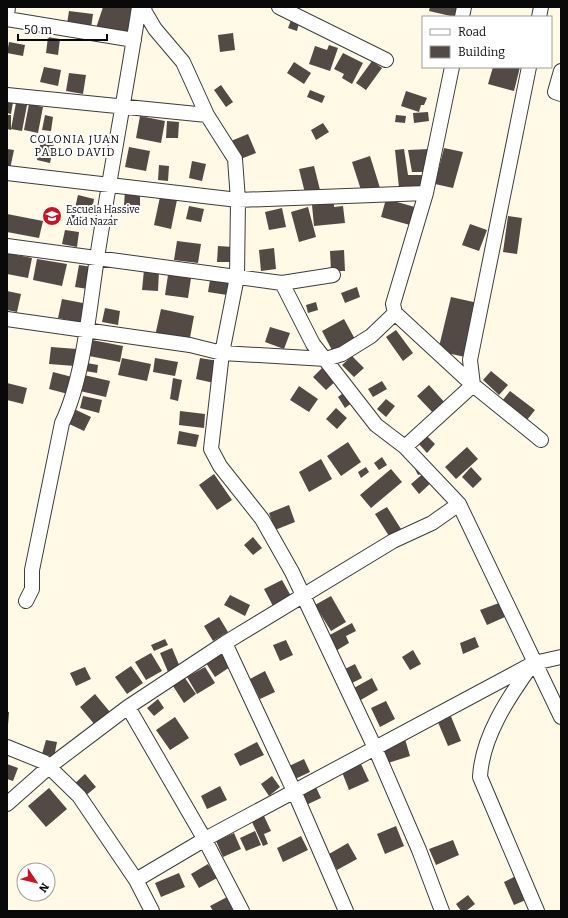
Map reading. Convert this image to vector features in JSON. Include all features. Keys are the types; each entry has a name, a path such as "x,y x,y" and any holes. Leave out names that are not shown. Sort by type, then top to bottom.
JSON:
{"street":[{"path":"7,15 8,7"},
{"path":"26,601 32,589 32,570 62,423 71,406 87,332 97,258 124,107 139,7"},
{"path":"144,7 145,12 155,29 182,62 207,115 235,159 238,200 237,277 222,353 211,448 220,466 262,518 292,572 375,748 419,850 442,911"},
{"path":"279,7 386,60"},
{"path":"7,19 134,40"},
{"path":"452,68 426,193 393,304 395,313 473,385 542,440"},
{"path":"473,385 470,360 529,68"},
{"path":"561,71 554,92 561,94"},
{"path":"7,95 207,115"},
{"path":"7,172 109,186 238,200 426,193"},
{"path":"7,246 282,283 333,275"},
{"path":"282,283 314,344 376,425 405,447 459,504 561,717"},
{"path":"7,319 87,332 190,345 222,353 326,359 342,354 371,336 395,313"},
{"path":"405,447 473,385"},
{"path":"7,804 50,766 128,707 225,643 393,541 432,523 459,504"},
{"path":"225,643 294,791 346,911"},
{"path":"136,880 204,840 534,663 561,657"},
{"path":"534,663 511,694 485,746 480,764 480,777 537,911"},
{"path":"128,707 204,840 242,911"},
{"path":"7,747 44,762 50,766 79,796 136,880 152,911"}],"building":[{"path":"103,7 133,7 130,32 96,28"},
{"path":"430,7 458,7 455,16 429,11"},
{"path":"69,11 93,14 91,28 67,24"},
{"path":"291,20 299,23 297,31 288,28"},
{"path":"233,33 235,50 220,52 218,35"},
{"path":"48,37 60,39 58,55 46,53"},
{"path":"9,42 25,45 23,56 7,53"},
{"path":"329,45 338,48 330,71 309,64 315,46 327,50"},
{"path":"343,53 363,63 352,84 342,78 344,74 334,69"},
{"path":"372,61 382,68 366,90 356,83"},
{"path":"294,62 311,73 304,84 287,73"},
{"path":"44,67 61,70 58,86 40,82"},
{"path":"493,68 520,68 514,91 488,84"},
{"path":"69,73 86,75 83,94 66,91"},
{"path":"221,85 233,102 226,107 214,90"},
{"path":"310,90 325,96 322,103 307,97"},
{"path":"406,91 427,98 424,105 421,105 419,112 401,106"},
{"path":"7,101 13,102 11,114 7,113"},
{"path":"16,103 27,105 22,131 11,129"},
{"path":"29,104 43,107 38,133 24,130"},
{"path":"428,112 429,121 414,123 413,113"},
{"path":"7,115 11,115 11,130 7,129"},
{"path":"45,115 53,117 51,131 42,130"},
{"path":"396,115 406,116 405,123 395,122"},
{"path":"140,116 165,121 161,143 136,138"},
{"path":"167,121 179,122 178,138 166,138"},
{"path":"323,123 329,132 316,140 311,130"},
{"path":"248,134 256,153 238,160 231,141"},
{"path":"41,140 54,143 50,163 37,160"},
{"path":"129,147 150,151 146,171 125,167"},
{"path":"444,148 463,152 453,188 435,184"},
{"path":"7,149 14,150 10,169 7,168"},
{"path":"404,149 408,175 424,175 424,188 399,188 395,150"},
{"path":"429,149 425,172 412,172 408,150"},
{"path":"370,156 380,188 361,190 352,162"},
{"path":"192,161 206,164 202,181 189,178"},
{"path":"159,165 169,166 168,181 158,180"},
{"path":"314,166 320,190 305,193 299,169"},
{"path":"125,191 140,192 140,206 124,205"},
{"path":"78,195 94,199 91,215 74,212"},
{"path":"160,197 177,200 171,229 154,225"},
{"path":"386,199 415,207 410,225 381,217"},
{"path":"334,203 334,207 343,206 345,223 314,226 312,205"},
{"path":"189,206 204,209 201,222 186,219"},
{"path":"308,207 316,237 299,242 291,212"},
{"path":"282,208 286,227 269,230 265,212"},
{"path":"7,214 43,221 39,238 7,232"},
{"path":"69,214 85,217 83,226 68,223"},
{"path":"508,216 522,218 517,254 503,252"},
{"path":"470,224 487,230 479,251 462,245"},
{"path":"65,230 79,232 77,247 62,244"},
{"path":"177,241 201,244 198,263 174,260"},
{"path":"218,246 233,247 232,262 217,262"},
{"path":"274,248 276,269 261,271 259,250"},
{"path":"344,250 345,271 331,271 330,251"},
{"path":"7,253 32,258 28,278 7,274"},
{"path":"37,259 67,264 62,286 33,280"},
{"path":"79,265 92,267 88,289 75,287"},
{"path":"144,270 159,271 158,291 142,290"},
{"path":"168,275 191,278 188,298 165,295"},
{"path":"210,280 229,283 227,295 208,292"},
{"path":"357,287 360,297 345,303 341,293"},
{"path":"7,291 21,294 17,312 7,310"},
{"path":"451,297 478,303 465,357 438,351"},
{"path":"62,299 88,304 84,323 58,318"},
{"path":"316,302 318,310 308,313 306,305"},
{"path":"105,308 120,311 118,325 102,322"},
{"path":"161,309 194,316 189,343 155,336"},
{"path":"344,319 356,341 334,354 322,331"},
{"path":"270,327 290,333 284,349 265,342"},
{"path":"396,330 413,353 403,361 386,337"},
{"path":"92,340 123,346 120,362 89,356"},
{"path":"51,347 77,349 75,366 49,364"},
{"path":"352,356 364,368 354,377 342,365"},
{"path":"122,358 151,364 147,381 118,375"},
{"path":"155,358 178,362 175,376 153,372"},
{"path":"200,358 218,361 214,383 196,379"},
{"path":"87,363 98,365 97,373 85,371"},
{"path":"324,366 337,380 326,390 313,377"},
{"path":"491,371 508,385 499,395 483,380"},
{"path":"53,372 72,377 68,394 49,389"},
{"path":"84,375 110,381 106,397 80,391"},
{"path":"173,378 182,380 178,401 170,399"},
{"path":"382,381 387,389 373,397 368,389"},
{"path":"7,383 27,388 23,404 7,400"},
{"path":"429,385 446,404 435,415 417,396"},
{"path":"299,386 318,399 309,412 290,400"},
{"path":"346,391 353,402 345,408 338,397"},
{"path":"510,391 535,410 527,420 502,401"},
{"path":"83,396 102,400 99,413 80,408"},
{"path":"386,399 395,406 386,417 377,409"},
{"path":"72,408 91,417 84,431 65,422"},
{"path":"336,408 347,418 337,429 326,419"},
{"path":"180,411 205,414 204,428 179,425"},
{"path":"179,431 199,435 196,447 177,444"},
{"path":"427,436 435,444 427,453 419,444"},
{"path":"348,442 361,462 341,476 327,456"},
{"path":"467,447 478,459 456,479 445,467"},
{"path":"382,457 387,465 379,470 374,463"},
{"path":"321,459 332,479 309,492 299,472"},
{"path":"421,464 433,481 419,494 411,484 425,472 418,475 414,467"},
{"path":"366,467 369,472 361,478 358,472"},
{"path":"471,467 482,479 473,488 462,477"},
{"path":"391,469 402,482 371,508 360,495"},
{"path":"214,474 232,500 217,510 199,485"},
{"path":"289,505 295,522 275,530 269,513"},
{"path":"387,507 401,529 389,536 375,514"},
{"path":"253,537 262,548 253,555 244,545"},
{"path":"282,580 291,596 273,606 264,589"},
{"path":"230,595 250,605 245,616 224,605"},
{"path":"331,596 346,622 331,631 315,605"},
{"path":"499,603 505,617 487,625 480,610"},
{"path":"219,617 228,632 213,641 204,626"},
{"path":"352,623 356,631 346,636 349,643 334,652 326,637"},
{"path":"475,637 479,647 463,654 460,643"},
{"path":"165,639 168,645 154,651 151,645"},
{"path":"286,640 293,655 280,661 273,645"},
{"path":"172,648 180,667 168,672 160,653"},
{"path":"413,650 421,664 410,670 402,657"},
{"path":"151,653 162,671 146,680 135,662"},
{"path":"221,653 230,667 215,677 206,663"},
{"path":"355,664 362,678 350,684 343,670"},
{"path":"131,666 143,683 127,694 115,677"},
{"path":"85,667 91,679 76,686 70,673"},
{"path":"205,667 215,683 197,694 187,677"},
{"path":"265,671 275,692 260,699 250,679"},
{"path":"185,678 196,694 184,703 173,686"},
{"path":"372,678 378,690 359,701 352,689"},
{"path":"95,694 110,712 95,725 80,707"},
{"path":"158,699 164,708 154,716 147,708"},
{"path":"386,701 395,719 380,727 371,708"},
{"path":"7,712 9,712 8,725 7,724"},
{"path":"450,714 461,741 448,746 437,720"},
{"path":"175,717 189,738 170,750 156,730"},
{"path":"405,739 410,756 388,763 383,745"},
{"path":"46,740 57,742 54,757 42,754"},
{"path":"257,742 264,755 240,766 234,754"},
{"path":"304,759 310,772 293,780 287,767"},
{"path":"7,764 18,768 13,781 7,779"},
{"path":"361,764 369,781 349,790 342,772"},
{"path":"85,774 96,787 84,797 73,785"},
{"path":"272,776 280,787 269,796 261,784"},
{"path":"315,785 321,798 304,806 298,794"},
{"path":"220,786 227,800 207,809 201,796"},
{"path":"49,788 67,809 46,827 28,806"},
{"path":"264,816 271,831 264,834 268,844 263,846 252,822"},
{"path":"396,826 404,846 385,854 377,834"},
{"path":"255,831 261,845 246,851 240,838"},
{"path":"234,833 241,849 223,857 216,841"},
{"path":"301,836 308,850 283,862 277,848"},
{"path":"453,840 459,855 436,865 429,849"},
{"path":"348,843 357,859 337,870 329,854"},
{"path":"208,864 217,878 199,888 191,874"},
{"path":"179,873 185,887 161,897 155,883"},
{"path":"518,875 528,899 514,905 504,882"},
{"path":"468,895 475,904 466,911 461,911 456,904"},
{"path":"229,896 235,909 230,911 213,911 210,906"}],"place":[{"name":"Escuela Hassive Adid Nazar","path":"52,216"}],"district":[{"name":"COLONIA JUAN PABLO DAVID","path":"75,145"}]}
